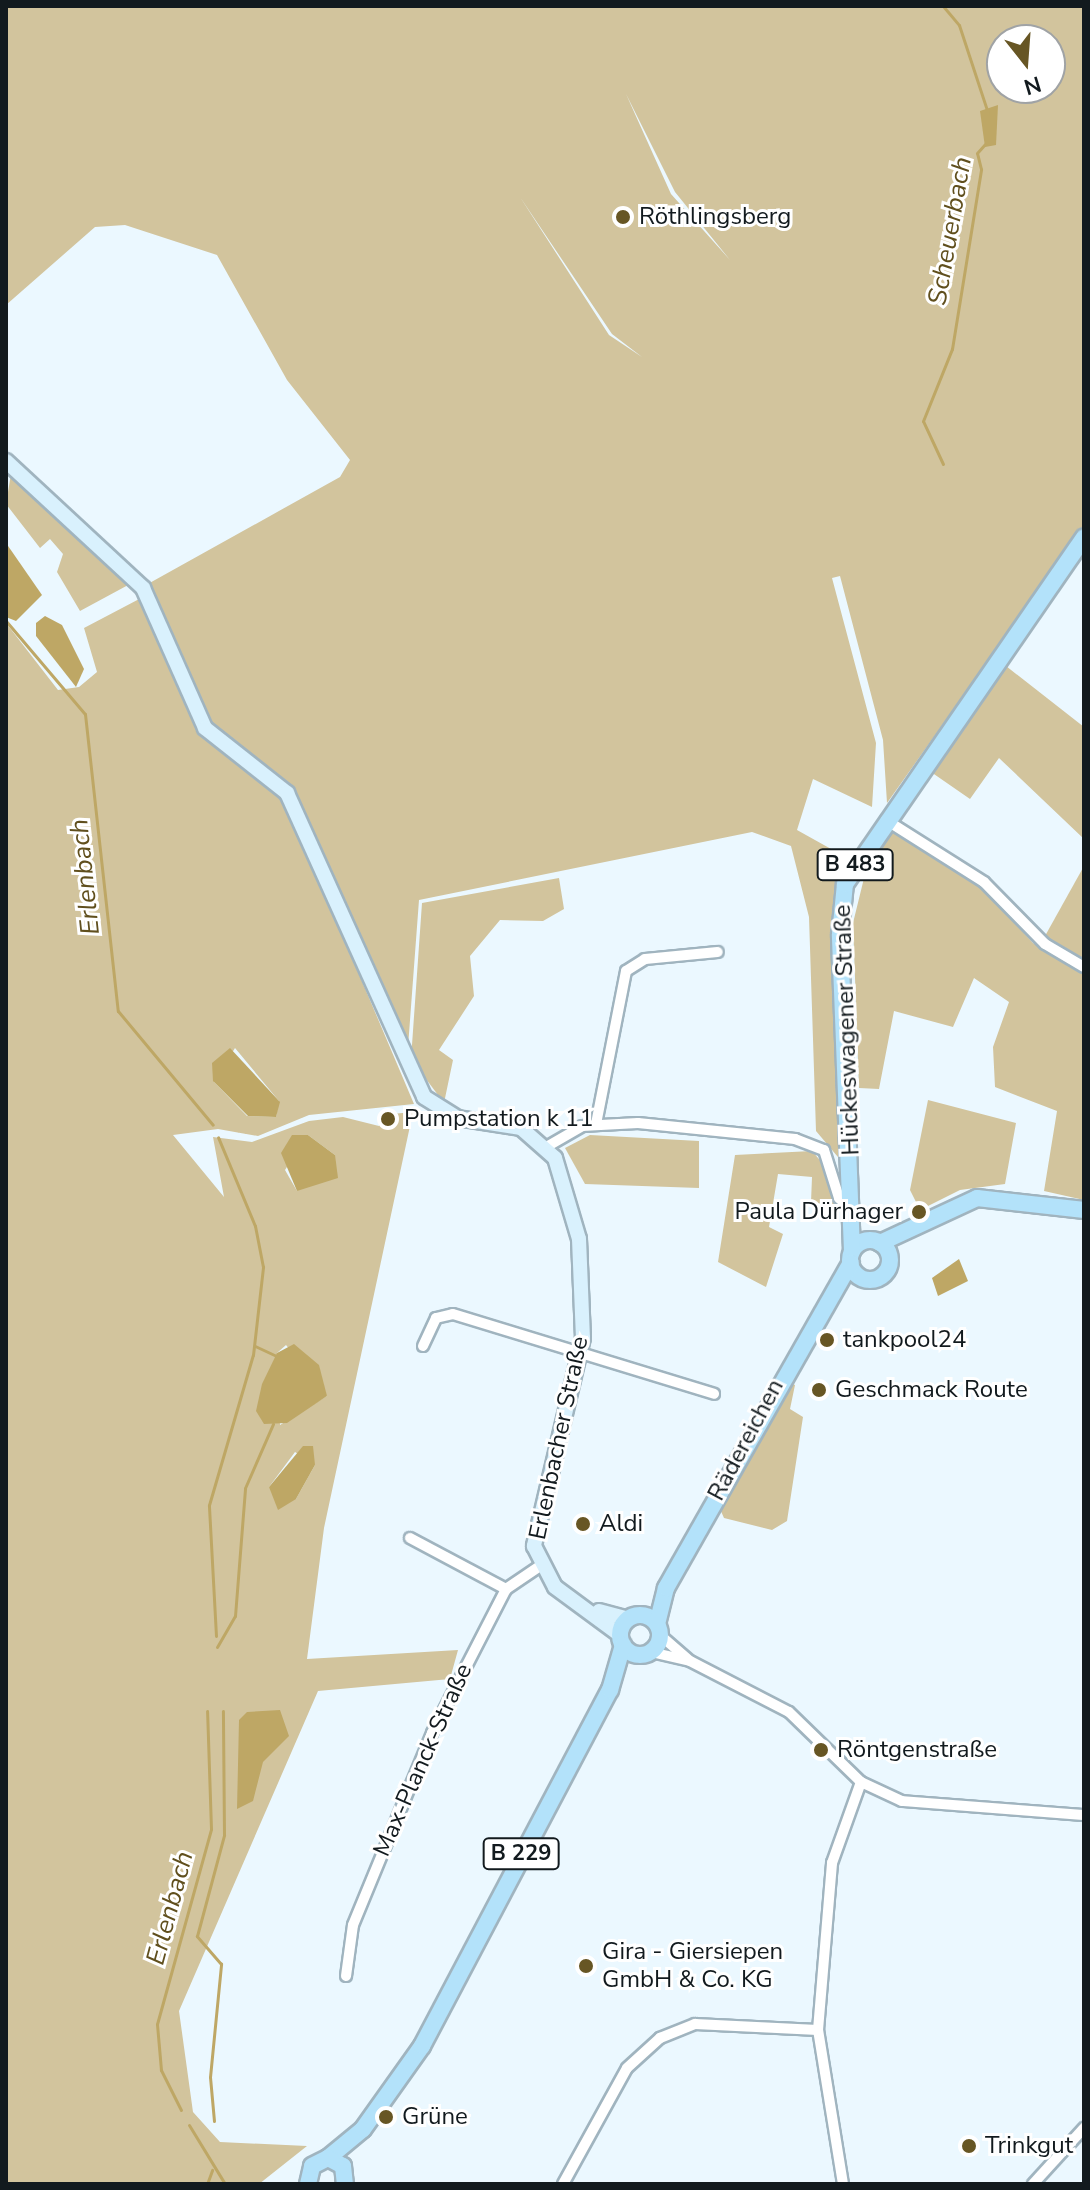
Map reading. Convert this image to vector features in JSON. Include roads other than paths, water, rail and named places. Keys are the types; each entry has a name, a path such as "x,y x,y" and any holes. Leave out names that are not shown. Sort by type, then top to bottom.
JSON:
{"main road":[{"name":"Hückeswagener Straße","path":"852,1257 841,906 851,872 1084,537"},
{"path":"862,1278 852,1257 874,1242 912,1230 977,1198 1084,1210"},
{"name":"Hückeswagener Straße","path":"853,1213 890,1258"},
{"path":"831,1296 862,1278 880,1277 890,1258 912,1230"},
{"name":"Rädereichen","path":"622,1640 635,1617 666,1588 852,1257"},
{"name":"Rädereichen","path":"645,1654 659,1629 666,1588"},
{"path":"635,1617 659,1629"},
{"path":"622,1640 645,1654"},
{"name":"B 229","path":"328,2158 363,2129 422,2046 610,1690 622,1640"},
{"name":"B 229","path":"610,1690 645,1654"},
{"name":"B 229","path":"345,2181 363,2129"},
{"path":"306,2182 315,2162 328,2158 345,2181"}],"street":[{"path":"6,461 143,588 205,728 287,793 383,1009 428,1101 457,1118 521,1128 548,1146 596,1124 676,1124 813,1143 830,1160 841,1203 853,1213"},
{"path":"886,820 984,882 1045,944 1084,967"},
{"path":"596,1124 626,971 645,959 718,952"},
{"name":"Erlenbacher Straße","path":"548,1146 579,1239 581,1354 536,1521 540,1566 559,1591 590,1609 622,1640"},
{"path":"423,1346 432,1322 447,1313 714,1394"},
{"path":"410,1538 506,1589"},
{"name":"Max-Planck-Straße","path":"346,1976 353,1925 401,1802 506,1589 540,1566"},
{"name":"Erlenbacher Straße","path":"590,1609 635,1617"},
{"path":"659,1629 690,1661"},
{"path":"645,1654 690,1661 789,1712 861,1782 932,1807 1084,1815"},
{"path":"843,2184 818,2030 832,1863 861,1782"},
{"path":"563,2184 627,2068 660,2038 695,2024 818,2030"},
{"path":"1033,2184 1084,2128"}],"waterway":[{"name":"Scheuerbach","path":"943,6 959,25 988,113"},
{"name":"Scheuerbach","path":"943,464 923,421 952,349 981,169 977,153 985,144"},
{"name":"Erlenbach","path":"6,621 85,714 118,1011 213,1125"},
{"name":"Erlenbach","path":"216,1636 209,1505 253,1355 263,1267 255,1226 218,1137"},
{"path":"255,1346 279,1357"},
{"path":"217,1647 235,1616 245,1488 273,1424"},
{"name":"Erlenbach","path":"181,2110 161,2070 157,2024 211,1829 207,1711"},
{"path":"214,2121 210,2077 221,1964 197,1936 224,1835 223,1711"},
{"name":"Erlenbach","path":"189,2125 225,2184"},
{"path":"207,2184 212,2170"}],"place":[{"name":"Röthlingsberg","path":"623,217"},
{"name":"Pumpstation k 11","path":"388,1119"},
{"name":"Paula Dürhager","path":"919,1212"},
{"name":"tankpool24","path":"827,1340"},
{"name":"Geschmack Route","path":"819,1390"},
{"name":"Aldi","path":"583,1524"},
{"name":"Röntgenstraße","path":"821,1750"},
{"name":"Gira - Giersiepen GmbH & Co. KG","path":"586,1966"},
{"name":"Grüne","path":"386,2117"},
{"name":"Trinkgut","path":"969,2146"}]}
